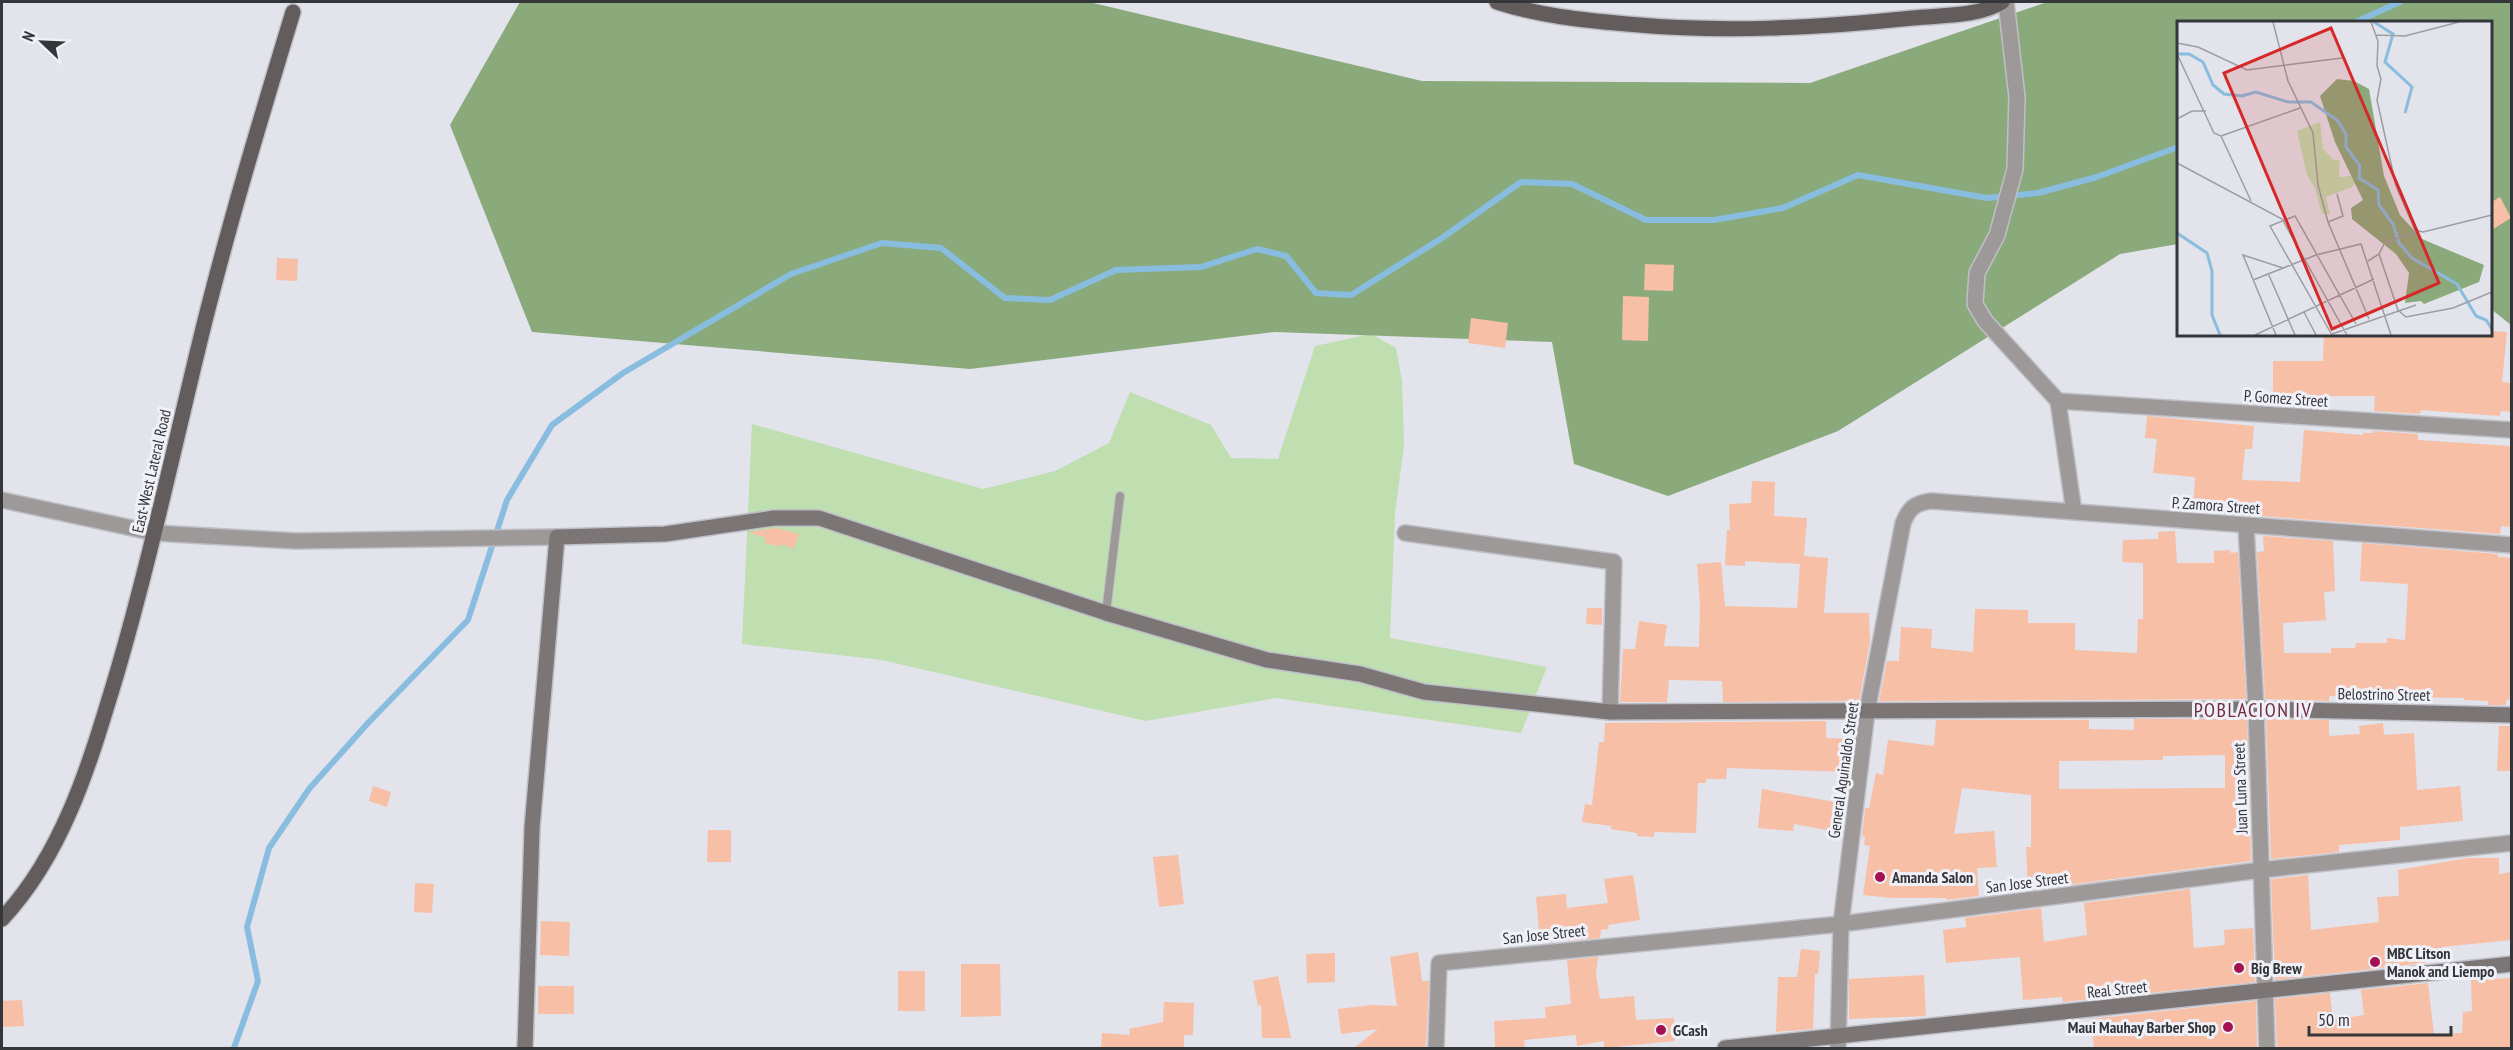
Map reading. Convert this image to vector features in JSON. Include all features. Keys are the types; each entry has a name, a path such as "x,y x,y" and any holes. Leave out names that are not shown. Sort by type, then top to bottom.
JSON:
{"main road":[{"path":"1497,2 1533,12 1577,20 1725,30 1776,29 1941,15 1985,9 2004,2"},
{"name":"East-West Lateral Road","path":"2,919 23,893 51,849 77,795 96,743 155,533 200,340 256,133 293,12"}],"street":[{"path":"2004,2 2017,97 2014,169 1997,235 1977,273 1975,304 1985,321 2058,401 2074,512"},
{"name":"P. Gomez Street","path":"2058,401 2511,430"},
{"path":"2,500 155,533 296,541 557,537 532,828 525,1048"},
{"name":"P. Zamora Street","path":"1917,502 1931,501 2511,545"},
{"name":"General Aguinaldo Street","path":"1838,1042 1841,924 1868,712 1903,523 1908,512 1917,502"},
{"name":"Belostrino Street","path":"557,537 665,534 774,518 819,518 1106,613 1268,660 1360,674 1424,692 1610,712 2256,709 2511,715"},
{"name":"Juan Luna Street","path":"2246,526 2256,709 2267,1048"},
{"path":"1405,533 1614,562 1610,712"},
{"name":"San Jose Street","path":"1436,1048 1439,963 1841,924 2261,870 2511,843"},
{"name":"Real Street","path":"1725,1048 1838,1042 2511,964"}],"lane":[{"path":"1106,613 1120,496"}],"green space":[{"path":"520,2 1089,2 1422,81 1810,83 2047,2 2511,2 2511,325 2492,310 2492,21 2177,21 2177,244 2120,254 1838,431 1668,496 1574,464 1552,342 1275,332 970,369 532,332 450,125"},
{"path":"1371,334 1396,348 1402,381 1404,445 1395,513 1390,638 1547,667 1521,733 1276,698 1146,721 882,660 742,644 752,424 983,489 1055,471 1109,443 1130,392 1211,425 1231,458 1278,459 1315,346"}],"building":[{"path":"2500,197 2511,218 2492,230 2492,202"},
{"path":"277,258 298,259 297,281 276,280"},
{"path":"1645,264 1674,265 1673,291 1644,290"},
{"path":"1623,296 1649,297 1648,341 1622,340"},
{"path":"1471,318 1508,323 1505,348 1468,343"},
{"path":"2492,331 2507,332 2502,382 2511,383 2511,412 2501,411 2500,416 2421,410 2420,414 2374,411 2375,396 2320,396 2320,401 2273,400 2273,361 2323,361 2324,336 2492,336"},
{"path":"2147,416 2254,426 2252,449 2245,449 2242,480 2300,482 2304,430 2363,435 2363,433 2373,433 2373,431 2418,434 2418,440 2511,446 2511,527 2501,526 2500,534 2193,511 2195,477 2153,473 2157,439 2145,438"},
{"path":"1752,481 1775,482 1774,516 1807,518 1804,556 1828,558 1824,613 1869,613 1870,642 1859,701 1723,702 1722,681 1669,680 1667,702 1620,702 1623,649 1635,649 1639,621 1667,625 1664,646 1699,647 1700,605 1697,564 1721,562 1725,606 1797,608 1800,564 1745,561 1745,566 1725,565 1727,530 1730,530 1729,504 1751,503"},
{"path":"776,528 799,534 794,549 782,544 781,547 764,543 766,538 748,532"},
{"path":"2175,531 2177,563 2214,563 2214,551 2238,552 2246,699 1879,701 1887,661 1899,661 1901,627 1932,629 1931,648 1973,652 1975,609 2028,610 2028,623 2075,623 2075,650 2137,653 2138,619 2143,619 2143,563 2122,562 2123,540 2158,539 2158,532"},
{"path":"2263,536 2333,541 2335,591 2324,592 2326,620 2283,623 2284,653 2331,653 2331,648 2355,648 2356,643 2387,643 2387,638 2405,640 2408,584 2360,581 2362,543 2498,554 2498,557 2511,558 2511,700 2507,699 2506,705 2488,705 2488,701 2464,700 2464,698 2329,696 2329,701 2265,699 2257,552 2264,551"},
{"path":"1587,608 1602,608 1602,625 1586,624"},
{"path":"2134,719 2247,719 2251,861 2028,890 2026,847 2031,847 2031,795 1962,788 1954,834 1994,831 1997,867 1977,868 1979,896 1947,900 1946,898 1892,898 1863,895 1870,846 1864,845 1865,837 1862,836 1865,808 1869,808 1876,773 1883,775 1888,740 1934,746 1936,720 2089,720 2089,729 2134,730","holes":["2225,755 2225,788 2059,789 2059,761 2163,760 2163,756"]},
{"path":"2266,719 2329,720 2329,736 2360,734 2359,726 2383,723 2384,735 2414,733 2417,790 2460,786 2463,821 2400,827 2400,840 2339,845 2339,852 2271,859"},
{"path":"1826,721 1826,738 1854,739 1850,772 1727,768 1726,779 1706,779 1706,783 1698,783 1696,833 1654,832 1654,837 1637,836 1637,833 1611,829 1611,826 1582,822 1585,804 1592,805 1599,742 1604,742 1605,723"},
{"path":"2499,726 2511,726 2511,771 2497,771"},
{"path":"373,786 391,792 387,807 369,801"},
{"path":"1762,789 1846,804 1842,833 1794,824 1793,831 1758,828"},
{"path":"708,830 731,830 731,862 707,862"},
{"path":"1178,855 1184,904 1159,907 1153,857"},
{"path":"2468,858 2499,858 2499,874 2511,872 2511,940 2442,947 2442,953 2424,955 2425,963 2275,980 2271,879 2308,875 2311,930 2379,922 2377,897 2399,896 2398,870"},
{"path":"1633,875 1640,920 1608,925 1609,929 1601,930 1600,938 1540,943 1536,897 1566,894 1567,908 1608,903 1604,879"},
{"path":"415,883 434,884 432,913 414,912"},
{"path":"2190,889 2194,948 2225,945 2224,930 2253,928 2255,982 2063,1002 2062,997 2023,1000 2020,957 1946,963 1943,930 1966,927 1965,918 2041,908 2044,942 2087,935 2084,903"},
{"path":"541,921 570,922 569,956 540,955"},
{"path":"1801,949 1820,951 1818,974 1815,974 1813,1029 1776,1032 1778,977 1797,977"},
{"path":"1418,952 1422,981 1429,981 1426,1048 1354,1048 1378,1029 1341,1034 1338,1009 1372,1005 1397,1006 1390,957"},
{"path":"1335,953 1335,982 1307,983 1306,954"},
{"path":"1598,957 1596,974 1600,999 1634,996 1636,1020 1674,1018 1675,1041 1604,1048 1604,1041 1577,1046 1576,1035 1524,1040 1525,1048 1495,1048 1494,1021 1546,1018 1545,1007 1571,1004 1567,960"},
{"path":"961,964 1000,964 1001,1016 961,1017"},
{"path":"898,971 925,971 925,1011 898,1011"},
{"path":"1924,975 1926,1016 1849,1019 1849,979"},
{"path":"1278,976 1291,1038 1262,1038 1261,1005 1258,1006 1253,981"},
{"path":"2511,978 2511,1048 2277,1048 2275,999 2330,993 2333,1020 2364,1015 2361,990 2428,983 2434,1034 2462,1033 2463,1012 2472,1011 2471,980"},
{"path":"538,986 574,986 574,1014 538,1014"},
{"path":"22,1000 24,1026 2,1027 2,1001"},
{"path":"2256,1001 2257,1048 2094,1048 2091,1019"},
{"path":"1164,1002 1194,1003 1193,1035 1184,1035 1184,1048 1101,1048 1102,1033 1130,1035 1129,1029 1163,1022"}],"waterway":[{"path":"2358,21 2400,2"},
{"path":"234,1048 258,981 247,927 269,848 309,789 368,723 468,620 507,500 552,425 623,373 791,274 882,243 941,248 1005,298 1050,300 1116,270 1201,267 1257,249 1286,256 1316,293 1351,295 1442,238 1521,182 1572,184 1646,220 1714,220 1783,208 1858,175 1987,198 2038,193 2097,177 2177,147"}],"place":[{"name":"Amanda Salon","path":"1880,877"},
{"name":"MBC Litson Manok and Liempo","path":"2375,962"},
{"name":"Big Brew","path":"2239,968"},
{"name":"Maui Mauhay Barber Shop","path":"2228,1027"},
{"name":"GCash","path":"1661,1030"}],"district":[{"name":"POBLACION IV","path":"2253,710"}]}
